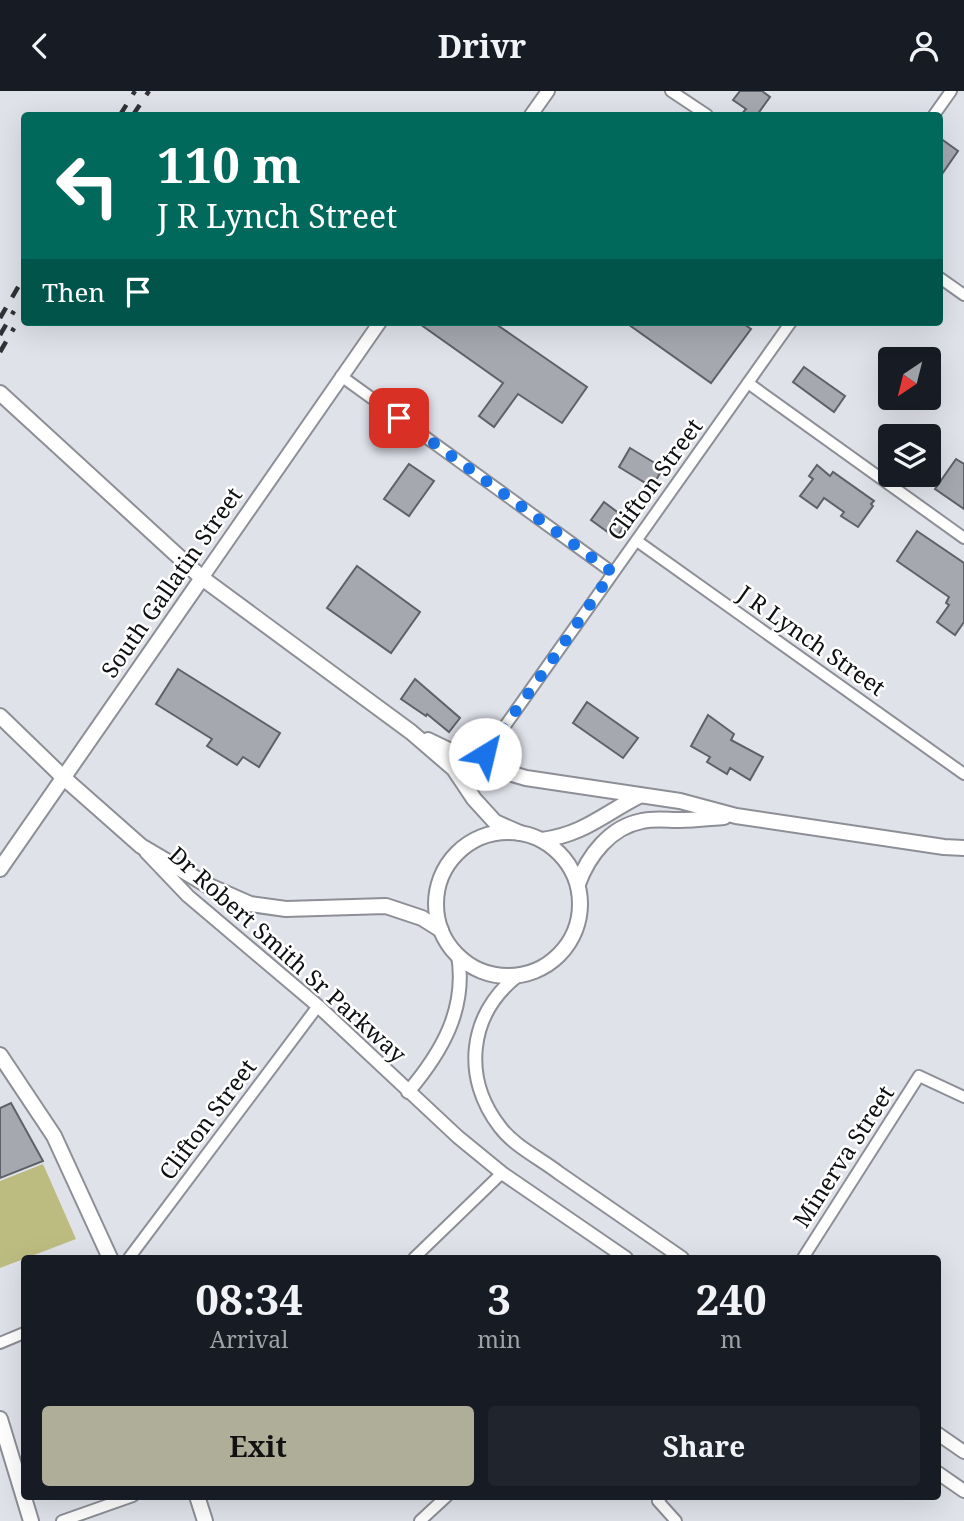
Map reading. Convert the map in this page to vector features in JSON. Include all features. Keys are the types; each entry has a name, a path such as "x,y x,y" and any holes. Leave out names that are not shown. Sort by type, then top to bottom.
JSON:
{"main road":[{"path":"0,393 202,578 411,732 454,769 474,799 495,822 542,840 555,850 571,869 578,884 580,912 576,930 565,949 548,964 517,976 492,974 472,966 458,955 441,930 422,918 386,906 286,909 250,904 207,885 141,846 64,778 0,716"},
{"name":"South Gallatin Street","path":"0,869 202,578"},
{"path":"411,732 478,764 526,778 680,801 736,816 964,848"},
{"path":"542,840 566,837 639,796"},
{"path":"578,884 584,867 595,850 632,823 645,820 736,816"},
{"path":"441,930 436,900 440,882 455,855 478,839 504,832 520,833"},
{"path":"944,847 964,855"},
{"path":"0,1055 54,1136 109,1255"},
{"path":"0,1419 21,1488"},
{"path":"25,1500 31,1521"},
{"path":"198,1500 205,1521"}],"street":[{"path":"533,112 548,91"},
{"path":"671,91 702,112"},
{"path":"936,112 951,91"},
{"path":"943,280 964,295"},
{"name":"South Gallatin Street","path":"202,578 377,326"},
{"name":"Clifton Street","path":"478,764 788,326"},
{"path":"341,376 612,572"},
{"path":"748,383 964,538"},
{"name":"J R Lynch Street","path":"637,541 964,774"},
{"name":"Dr Robert Smith Sr Parkway","path":"141,846 188,896 318,1006 408,1092 502,1173 622,1255"},
{"name":"Dr Robert Smith Sr Parkway","path":"408,1092 427,1070 450,1029 460,997 461,972 458,955"},
{"path":"517,976 500,989 486,1010 480,1026 475,1049 483,1100 501,1129 531,1153 678,1255"},
{"name":"Clifton Street","path":"131,1255 318,1006"},
{"name":"Minerva Street","path":"805,1255 919,1076 964,1097"},
{"path":"417,1255 502,1173"},
{"path":"0,1343 21,1334"},
{"path":"941,1436 963,1448"},
{"path":"941,1474 964,1491"},
{"path":"62,1521 122,1500"},
{"path":"420,1521 443,1500"},
{"path":"658,1500 676,1521"}],"shaded area":[{"path":"43,1164 76,1239 34,1255 21,1255 21,1260 0,1268 0,1181"}],"building":[{"path":"740,91 762,91 770,97 759,112 744,112 746,109 733,100"},
{"path":"943,140 958,151 943,173"},
{"path":"423,326 499,326 587,387 562,423 518,394 494,427 479,416 503,383"},
{"path":"631,326 747,326 751,329 711,383"},
{"path":"804,367 845,396 834,412 793,382"},
{"path":"630,448 663,468 652,487 619,467"},
{"path":"956,459 964,464 964,509 935,489 941,487 941,480"},
{"path":"409,464 434,481 409,516 384,499"},
{"path":"817,465 830,476 833,472 874,501 858,527 841,516 844,512 824,498 817,508 800,496 813,479 809,476"},
{"path":"604,502 628,520 616,538 591,520"},
{"path":"917,531 964,563 964,622 955,635 937,622 949,605 946,603 949,597 897,561"},
{"path":"357,566 420,612 391,653 327,608"},
{"path":"178,669 280,733 259,767 243,757 237,765 207,746 212,739 156,704"},
{"path":"415,679 460,718 449,732 427,714 426,716 401,699"},
{"path":"587,702 638,738 623,758 573,723"},
{"path":"708,715 734,734 731,740 763,757 750,780 730,768 727,774 707,762 710,757 691,746"},
{"path":"11,1103 43,1161 0,1178 0,1108"}],"railway":[{"path":"122,112 135,91"},
{"path":"135,112 149,91"},
{"path":"0,318 21,282"},
{"path":"0,335 14,311"},
{"path":"0,352 14,328"}],"route":[{"path":"399,418 612,572 485,754"}]}
